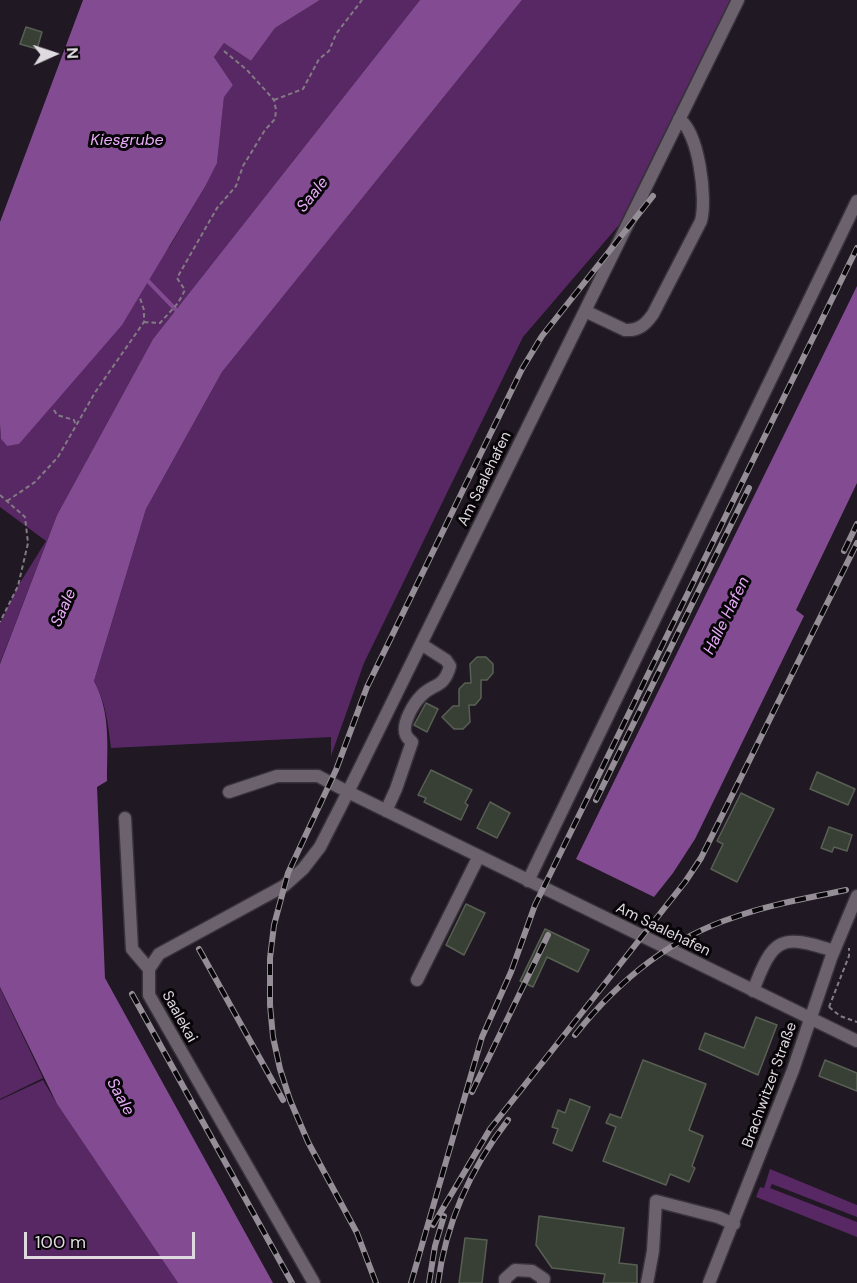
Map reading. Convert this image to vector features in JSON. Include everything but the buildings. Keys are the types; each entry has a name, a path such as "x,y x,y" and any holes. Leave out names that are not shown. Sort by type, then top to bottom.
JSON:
{"street":[{"name":"Am Saalehafen","path":"738,0 348,792 857,1041"},
{"path":"585,311 626,330 643,326 653,314 701,221 704,207 703,185 691,134 686,124 680,119"},
{"path":"528,881 857,201"},
{"path":"386,811 412,742 406,735 404,727 411,711 422,695 436,687 447,676 450,666 446,660 421,644"},
{"path":"125,818 132,949 149,969 159,954 267,896 303,869 320,847 348,792 318,776 277,776 229,792"},
{"path":"417,980 479,856"},
{"name":"Brachwitzer Straße","path":"709,1283 793,1070 834,951 857,896"},
{"path":"753,990 767,958 778,946 797,941 834,951"},
{"name":"Saalekai","path":"149,969 149,995 314,1283"},
{"path":"647,1283 653,1251 657,1201 718,1217 734,1224"},
{"path":"505,1283 505,1279 515,1270 532,1271 544,1279 543,1283"}],"path":[{"path":"274,100 303,89 319,60 329,51 336,34 362,0"},
{"path":"144,322 160,323 175,307 185,290 177,278 218,208 236,186 243,166 265,130 275,119 274,100 247,70 224,51"},
{"path":"7,501 35,482 58,457 96,391 144,322 144,310 140,298"},
{"path":"54,410 57,415 74,420 76,427"},
{"path":"0,495 25,517 28,543 18,586 1,619"},
{"path":"829,1007 849,956 848,950 853,939"},
{"path":"816,1000 840,1016 857,1022"}],"shaded area":[{"path":"320,0 420,0 153,339 57,515 0,663 0,623 18,586 46,541 0,507 0,426 1,439 6,445 19,444 170,246 206,185 217,162 224,96 233,85 214,57 224,43 251,61 275,28"},
{"path":"522,0 730,0 619,225 523,337 364,663 331,756 331,737 111,748 104,706 94,681 146,509 222,372"},
{"path":"0,988 43,1078 0,1099"},
{"path":"43,1080 178,1283 0,1283 0,1100"},
{"path":"770,1169 857,1205 857,1217 772,1184 770,1188 857,1222 857,1237 756,1197 760,1187 764,1188"}],"water":[{"name":"Kiesgrube","path":"83,0 320,0 275,28 251,61 224,43 214,57 233,85 224,97 217,163 206,185 122,325 19,444 7,446 1,439 0,425 0,222"},
{"name":"Saale","path":"420,0 522,0 222,372 146,509 94,681 106,717 107,742 107,781 97,787 105,978 273,1283 178,1283 57,1104 0,987 0,664 57,515 153,339"},
{"name":"Halle Hafen","path":"857,286 857,483 796,610 804,616 695,839 654,897 576,859"}],"waterway":[{"path":"148,281 179,313"}],"railway":[{"path":"376,1283 357,1233 308,1142 280,1069 273,1037 270,1005 270,958 274,925 288,873 336,770 367,687 522,369 542,336 653,196"},
{"path":"411,1283 482,1037 511,972 535,905 857,248"},
{"path":"596,800 749,488"},
{"path":"844,551 857,524"},
{"path":"433,1225 490,1129 685,882 701,858 857,543"},
{"path":"575,1035 627,980 646,964 688,937 749,912 846,890"},
{"path":"472,1092 548,935"},
{"path":"199,949 283,1100"},
{"path":"132,994 292,1283"},
{"path":"438,1283 447,1239 462,1197 483,1157 508,1120"},
{"path":"429,1283 435,1246 444,1216"}]}
